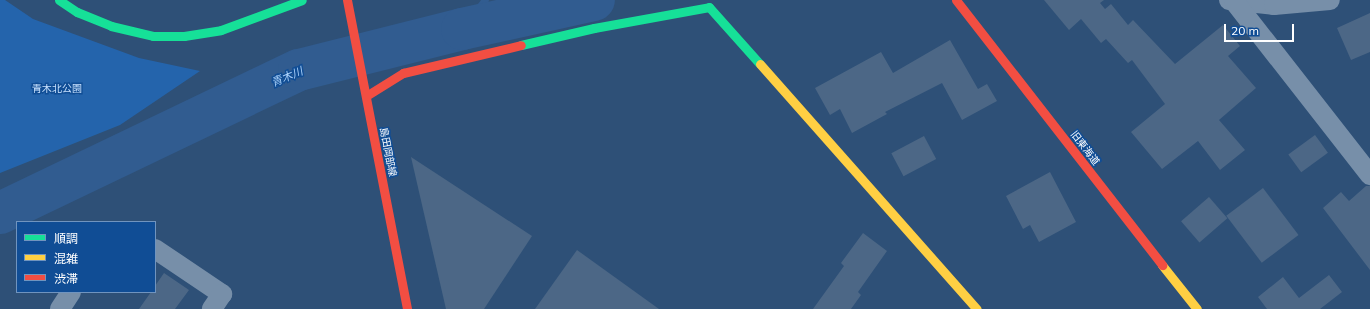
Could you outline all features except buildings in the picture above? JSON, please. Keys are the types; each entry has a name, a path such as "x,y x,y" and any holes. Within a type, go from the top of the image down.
{"street":[{"path":"59,0 77,12 111,26 152,36 184,36 221,30 302,0"},
{"name":"島田岡部線","path":"347,0 407,309"},
{"name":"旧東海道","path":"956,0 1197,309"},
{"path":"1232,1 1274,5 1330,0"},
{"path":"1232,1 1370,175"},
{"path":"366,92 402,73 594,28 709,7 977,309"},
{"path":"156,251 222,294 212,309"},
{"path":"60,309 70,293"}],"green space":[{"name":"青木北公園","path":"0,0 5,0 33,19 139,58 200,71 120,125 0,173"}],"waterway":[{"path":"462,29 485,0"},
{"name":"青木川","path":"0,213 299,70 462,29 594,0"}],"traffic: fast":[{"path":"59,0 77,12 111,26 153,36 184,36 221,30 302,0"},
{"path":"521,45 594,28 709,7 760,64"}],"traffic: slow":[{"path":"760,64 977,309"},
{"path":"1162,265 1197,309"}],"traffic: jam":[{"path":"347,0 407,309"},
{"path":"956,0 1162,265"},
{"path":"366,96 403,73 521,45"}]}
